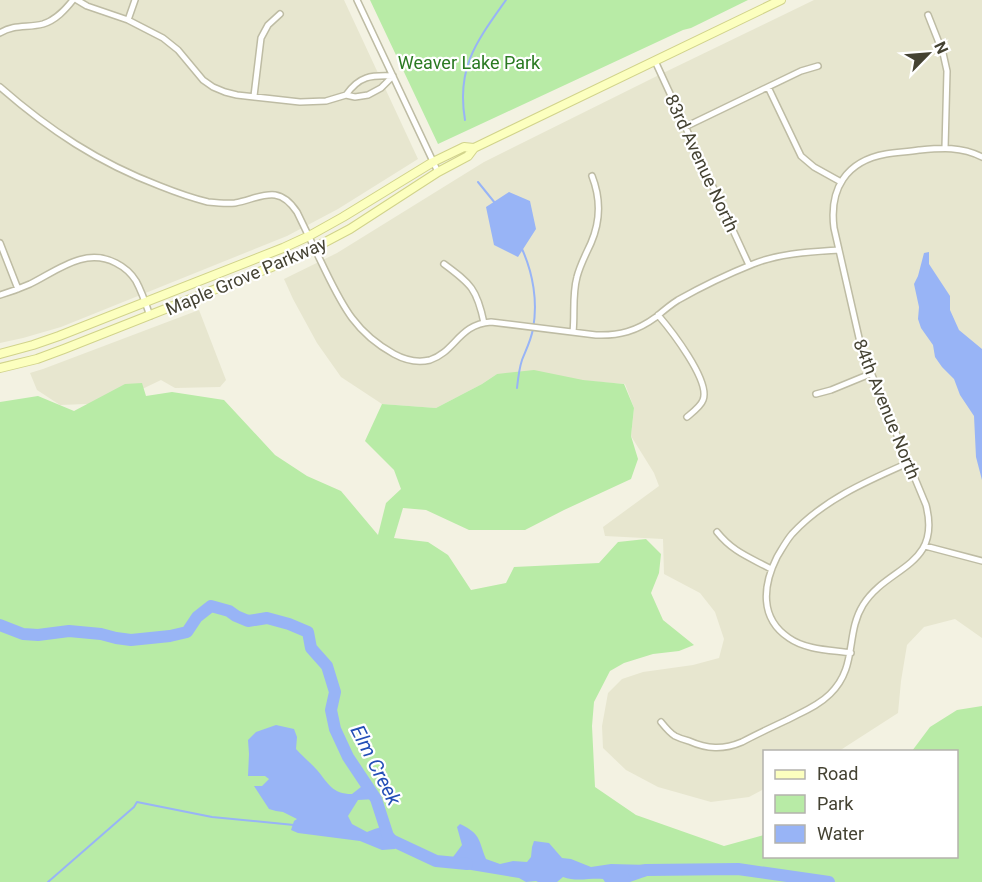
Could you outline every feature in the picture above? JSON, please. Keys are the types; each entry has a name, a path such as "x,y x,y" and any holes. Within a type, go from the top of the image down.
{"main road":[{"name":"Maple Grove Parkway","path":"0,368 37,359 279,265 350,229 438,172 468,156 474,148 781,0"},
{"name":"Maple Grove Parkway","path":"0,354 33,345 284,248 309,237 433,162 464,147 474,148"}],"street":[{"path":"0,33 16,27 50,21 75,0 128,20 170,43 203,80 213,87 237,95 312,103 346,95 355,97 368,95 381,88 393,76"},
{"path":"128,20 135,0"},
{"path":"357,0 438,172"},
{"path":"254,96 261,38 268,25 280,14"},
{"path":"928,15 947,71 945,148"},
{"name":"83rd Avenue North","path":"655,61 749,265"},
{"path":"685,127 801,71 818,66"},
{"path":"346,95 356,83 363,79 375,75 393,76"},
{"path":"0,87 70,142 110,165 141,179 185,195 220,203 233,203 267,194 279,196 293,206 347,312 371,338 384,348 410,360 430,359 447,349 465,331 491,322 609,336 622,334 646,324 681,298 749,265 783,255 839,249"},
{"path":"768,87 801,156 814,167 841,182 855,166 864,160 886,154 945,148 969,151 982,157"},
{"path":"573,332 576,278 596,231 599,217 598,194 592,176"},
{"name":"84th Avenue North","path":"841,182 836,192 832,215 857,336 870,374 929,514 930,525 925,546"},
{"path":"0,243 18,289"},
{"path":"0,295 28,285 78,259 100,258 121,266 137,282 150,316"},
{"path":"444,264 459,275 473,290 478,299 484,323"},
{"path":"658,315 691,360 704,392 701,403 687,417"},
{"path":"816,394 870,374"},
{"path":"851,653 800,644 789,639 780,631 772,621 766,597 771,569 788,539 816,513 855,487 908,463"},
{"path":"717,532 734,549 771,569"},
{"path":"661,722 675,736 698,745 710,748 732,746 811,708 832,692 848,667 857,617 862,606 877,589 918,556 925,546 982,561"}],"shaded area":[{"path":"0,0 344,0 418,159 338,209 287,236 61,327 0,343"},
{"path":"814,0 982,0 982,638 955,619 924,627 907,645 898,713 841,750 763,750 763,790 749,797 711,802 658,787 626,770 603,748 602,726 608,693 622,679 643,672 693,665 719,658 724,639 715,612 700,593 664,574 663,539 605,536 603,527 659,486 654,473 631,436 634,408 625,384 497,374 436,408 382,404 341,377 317,343 284,279 337,253 484,162"},
{"path":"199,310 226,380 220,387 175,388 161,380 113,403 60,405 37,390 30,373"}],"green space":[{"name":"Weaver Lake Park","path":"370,0 748,0 438,144"},
{"path":"534,370 583,380 624,384 634,408 631,436 638,459 631,479 525,530 469,530 426,510 403,508 394,538 428,542 448,555 471,590 506,583 514,567 599,563 618,542 646,539 661,554 659,573 651,593 663,620 694,645 679,651 653,654 624,663 610,671 594,702 592,726 595,787 636,815 724,846 763,835 763,858 958,858 958,750 913,750 930,727 957,710 982,706 982,882 0,882 0,402 38,396 74,411 125,384 142,383 146,396 172,392 224,400 275,455 307,476 341,491 378,535 386,503 401,489 394,470 365,441 382,404 436,408 497,374"}],"water":[{"path":"509,192 530,201 536,229 518,257 494,245 486,207"},
{"path":"929,252 929,264 950,296 950,310 959,330 982,349 982,480 976,457 974,416 960,395 954,379 935,357 933,345 921,328 918,319 919,307 914,284 924,253"},
{"path":"276,725 294,729 297,737 296,749 335,790 352,794 366,783 376,799 358,800 348,816 352,824 367,832 379,828 389,830 396,836 395,849 382,850 360,841 298,833 291,830 297,819 283,812 269,809 254,786 262,786 269,779 265,776 248,776 248,740 256,732"},
{"path":"460,824 475,834 486,859 500,864 513,861 527,862 531,857 534,841 549,843 562,858 591,867 611,864 649,865 650,875 630,882 605,882 603,879 578,880 563,877 557,882 526,882 519,878 453,867 453,857 462,845 457,827"}],"waterway":[{"path":"465,120 463,101 466,70 478,42 506,0"},
{"path":"478,182 495,203"},
{"path":"517,388 521,363 532,333 535,308 532,278 522,249"},
{"name":"Elm Creek","path":"0,625 23,634 38,635 69,631 131,640 187,632 197,617 211,606 229,611 248,621 267,618 308,632 311,648 327,666 335,692 331,710 335,729 348,757 376,799 389,839 436,861 467,864"},
{"path":"48,882 137,802 212,817 294,825"},
{"name":"Elm Creek","path":"634,872 738,869 829,882"}]}
